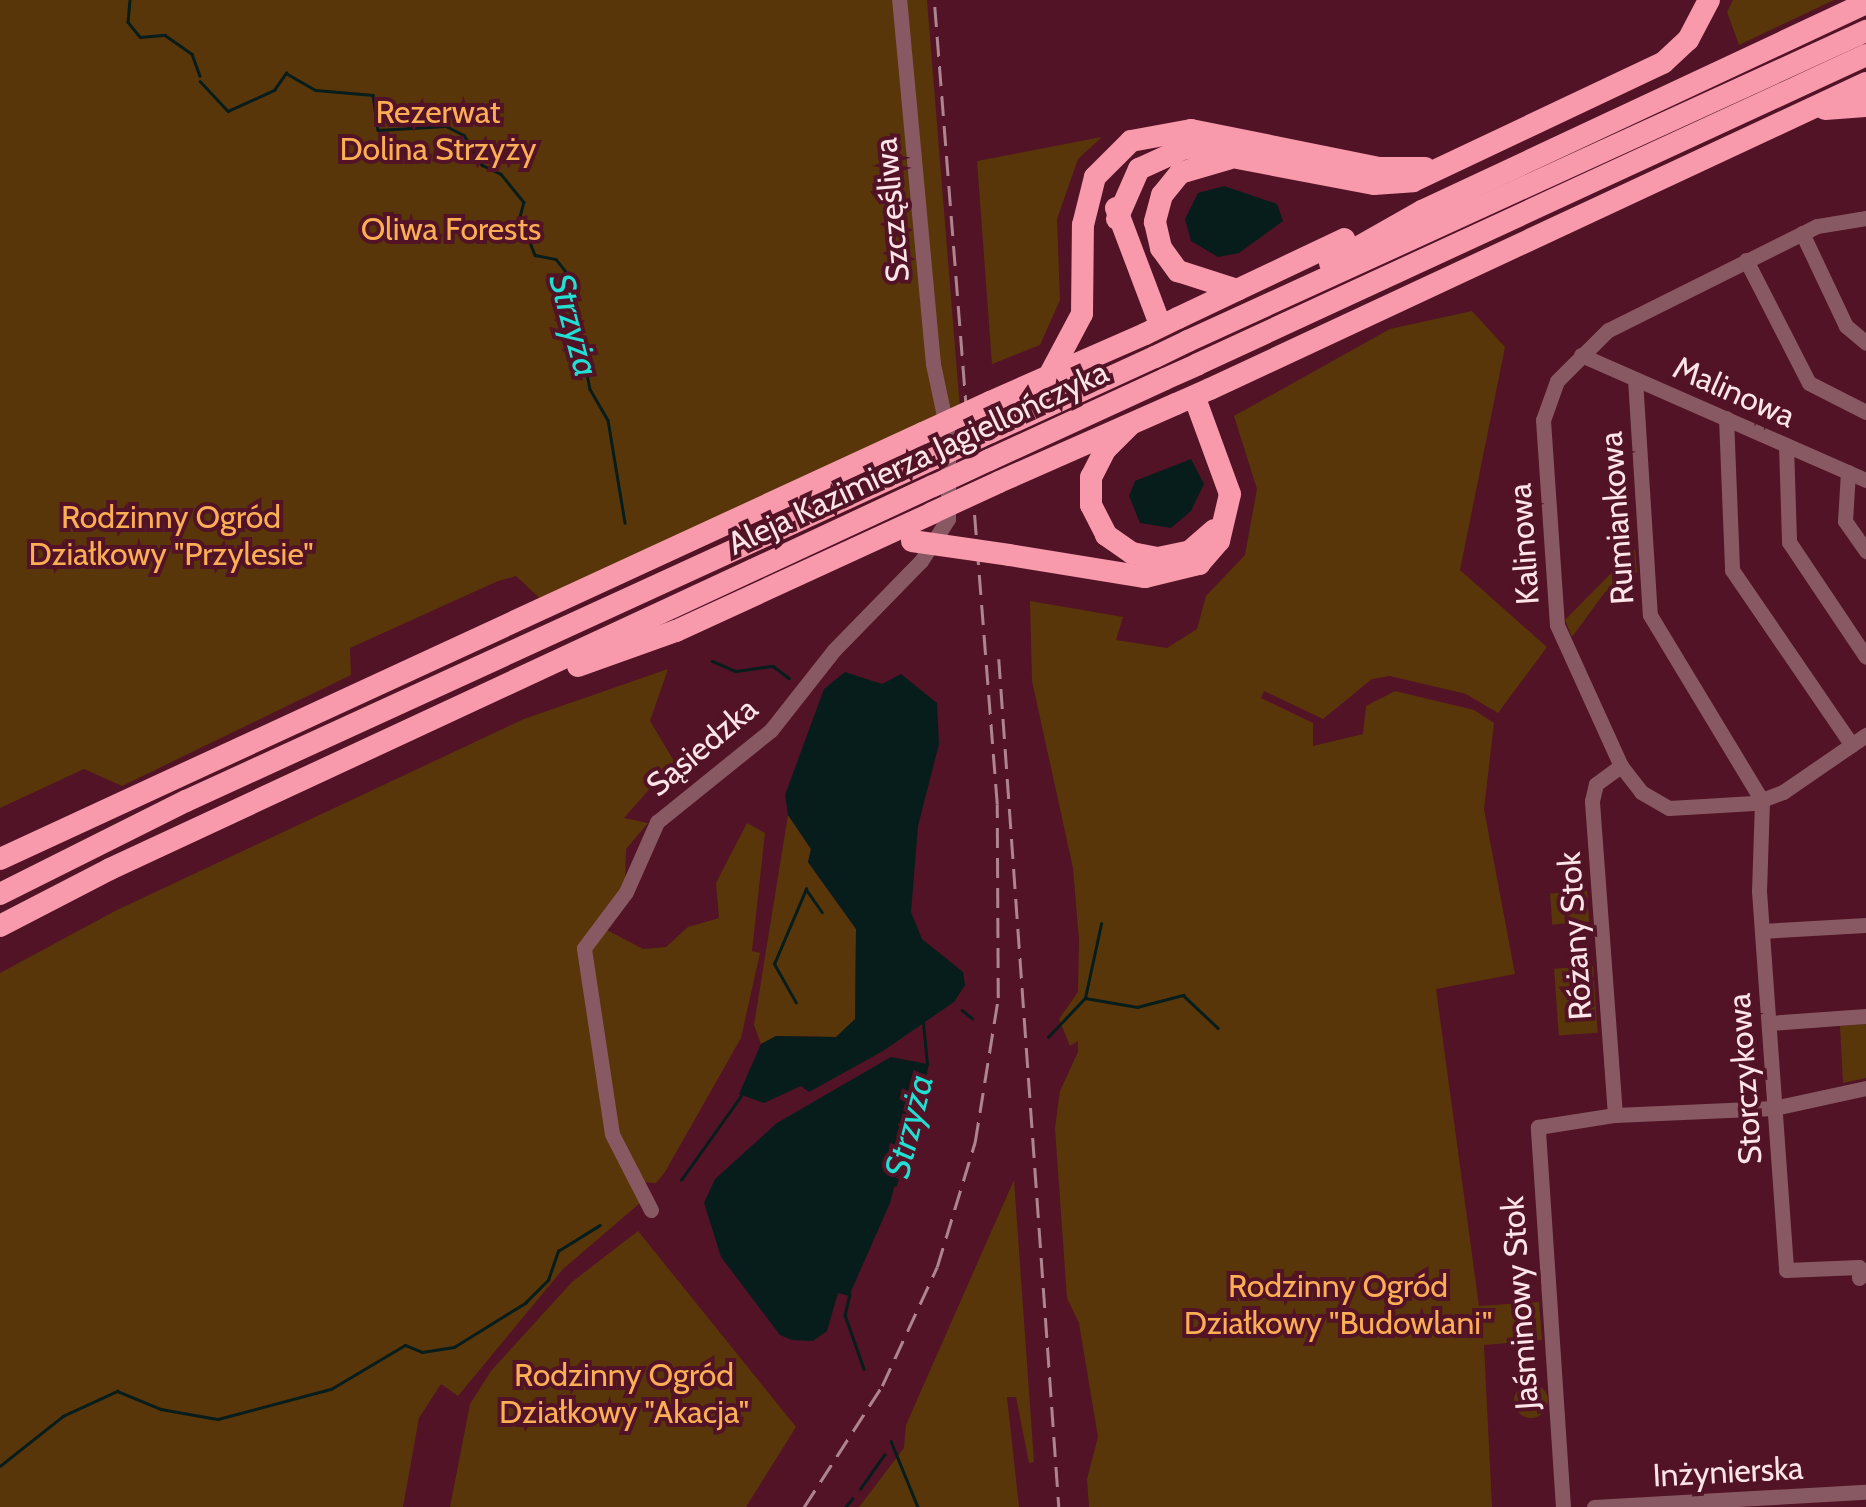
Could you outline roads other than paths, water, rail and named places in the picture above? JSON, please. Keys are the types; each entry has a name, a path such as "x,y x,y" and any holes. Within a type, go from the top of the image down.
{"highway":[{"path":"1117,219 1127,183 1158,155 1196,147 1390,185 1443,166 1664,64 1688,40 1710,0"},
{"path":"1287,295 1335,259 1422,211 1850,7 1866,3"},
{"name":"Aleja Kazimierza Jagiellończyka","path":"0,894 186,801 1866,31"},
{"name":"Aleja Kazimierza Jagiellończyka","path":"0,926 933,486 994,471 1165,379 1866,54"},
{"path":"446,713 676,631 932,513 994,471 1129,426 1194,399 1866,83"},
{"path":"1817,105 1866,106"},
{"path":"1049,376 1082,314 1083,225 1095,177 1131,140 1191,130 1379,168 1443,166"},
{"path":"1160,324 1117,219 1117,180 1126,160 1146,145 1191,130"},
{"path":"1238,290 1202,284 1178,271 1162,248 1156,222 1162,196 1180,173 1239,155"},
{"path":"0,859 1402,212 1422,211"},
{"path":"878,539 1170,576 1208,556 1224,520 1227,475 1194,399"},
{"path":"1129,426 1104,450 1090,484 1096,520 1112,541 1132,554 1169,557 1199,545 1224,520"}],"street":[{"name":"Szczęśliwa","path":"899,0 933,364 945,414"},
{"name":"Kalinowa","path":"1866,218 1802,234 1608,330 1557,381 1544,420 1556,612 1562,642 1621,766 1641,792 1669,808 1762,800 1866,735"},
{"path":"1802,234 1846,326 1866,343"},
{"path":"1746,260 1808,384 1866,412"},
{"name":"Malinowa","path":"1581,354 1866,480"},
{"name":"Rumiankowa","path":"1635,379 1650,615 1762,800"},
{"name":"Sąsiedzka","path":"651,1210 612,1134 584,948 626,892 657,822 771,730 834,650 933,547 952,498 945,414"},
{"path":"1726,418 1732,570 1852,745"},
{"path":"1786,445 1789,542 1866,657"},
{"path":"1848,472 1846,521 1866,551"},
{"name":"Różany Stok","path":"1615,1116 1592,801 1596,784 1621,766"},
{"name":"Storczykowa","path":"1762,800 1762,931 1786,1270 1858,1267 1859,1278"},
{"path":"1762,931 1866,925"},
{"path":"1768,1023 1866,1016"},
{"name":"Jaśminowy Stok","path":"1562,1507 1538,1127 1615,1116 1774,1108 1866,1088"},
{"name":"Inżynierska","path":"1594,1507 1866,1492"}],"water":[{"path":"1224,186 1277,204 1283,221 1239,253 1218,257 1191,241 1185,219 1198,193"},
{"path":"1191,459 1204,484 1191,511 1171,528 1140,523 1129,496 1135,481"},
{"path":"845,672 882,684 901,674 937,703 939,744 918,826 911,912 922,939 963,972 965,985 954,1002 883,1051 809,1092 801,1086 764,1103 739,1094 761,1044 776,1036 836,1037 855,1019 856,929 808,862 811,849 788,815 785,795 824,689"},
{"path":"891,1057 927,1064 890,1203 849,1296 838,1293 827,1331 813,1341 792,1340 780,1335 721,1257 704,1203 715,1179 777,1123"}],"waterway":[{"name":"Strzyża","path":"130,0 128,22 140,37 165,35 192,54 200,76"},
{"name":"Strzyża","path":"200,81 228,111 274,90 286,73 316,90 373,95 378,130 446,126 464,135 482,165 501,174 524,202 520,217 535,255 556,259 566,272 564,298 577,323 590,389 608,420 625,523"},
{"name":"Strzyża","path":"712,661 736,671 773,666 789,678"},
{"path":"796,1003 774,964 806,889 822,912"},
{"path":"1048,1037 1085,998 1101,924"},
{"path":"1085,998 1137,1007 1183,995 1218,1028"},
{"path":"962,1010 972,1018"},
{"name":"Strzyża","path":"913,1122 927,1064 923,1023"},
{"path":"681,1180 741,1096"},
{"name":"Strzyża","path":"895,1185 907,1145"},
{"path":"0,1466 63,1416 117,1391 161,1409 218,1419 331,1389 405,1345 422,1352 454,1347 525,1303 548,1280 558,1251 600,1225"},
{"name":"Strzyża","path":"850,1294 845,1315 864,1369"},
{"name":"Strzyża","path":"891,1441 918,1507"},
{"path":"860,1489 884,1455"},
{"path":"845,1507 852,1499"}],"railway":[{"path":"804,1507 882,1386 937,1267 975,1142 998,998 997,804 934,0"},
{"path":"999,659 1059,1507"}],"park label":[{"name":"Rezerwat Dolina Strzyży","path":"438,132"},
{"name":"Oliwa Forests","path":"451,229"},
{"name":"Rodzinny Ogród Działkowy \"Przylesie\"","path":"171,536"},
{"name":"Rodzinny Ogród Działkowy \"Budowlani\"","path":"1338,1306"},
{"name":"Rodzinny Ogród Działkowy \"Akacja\"","path":"624,1394"}]}
